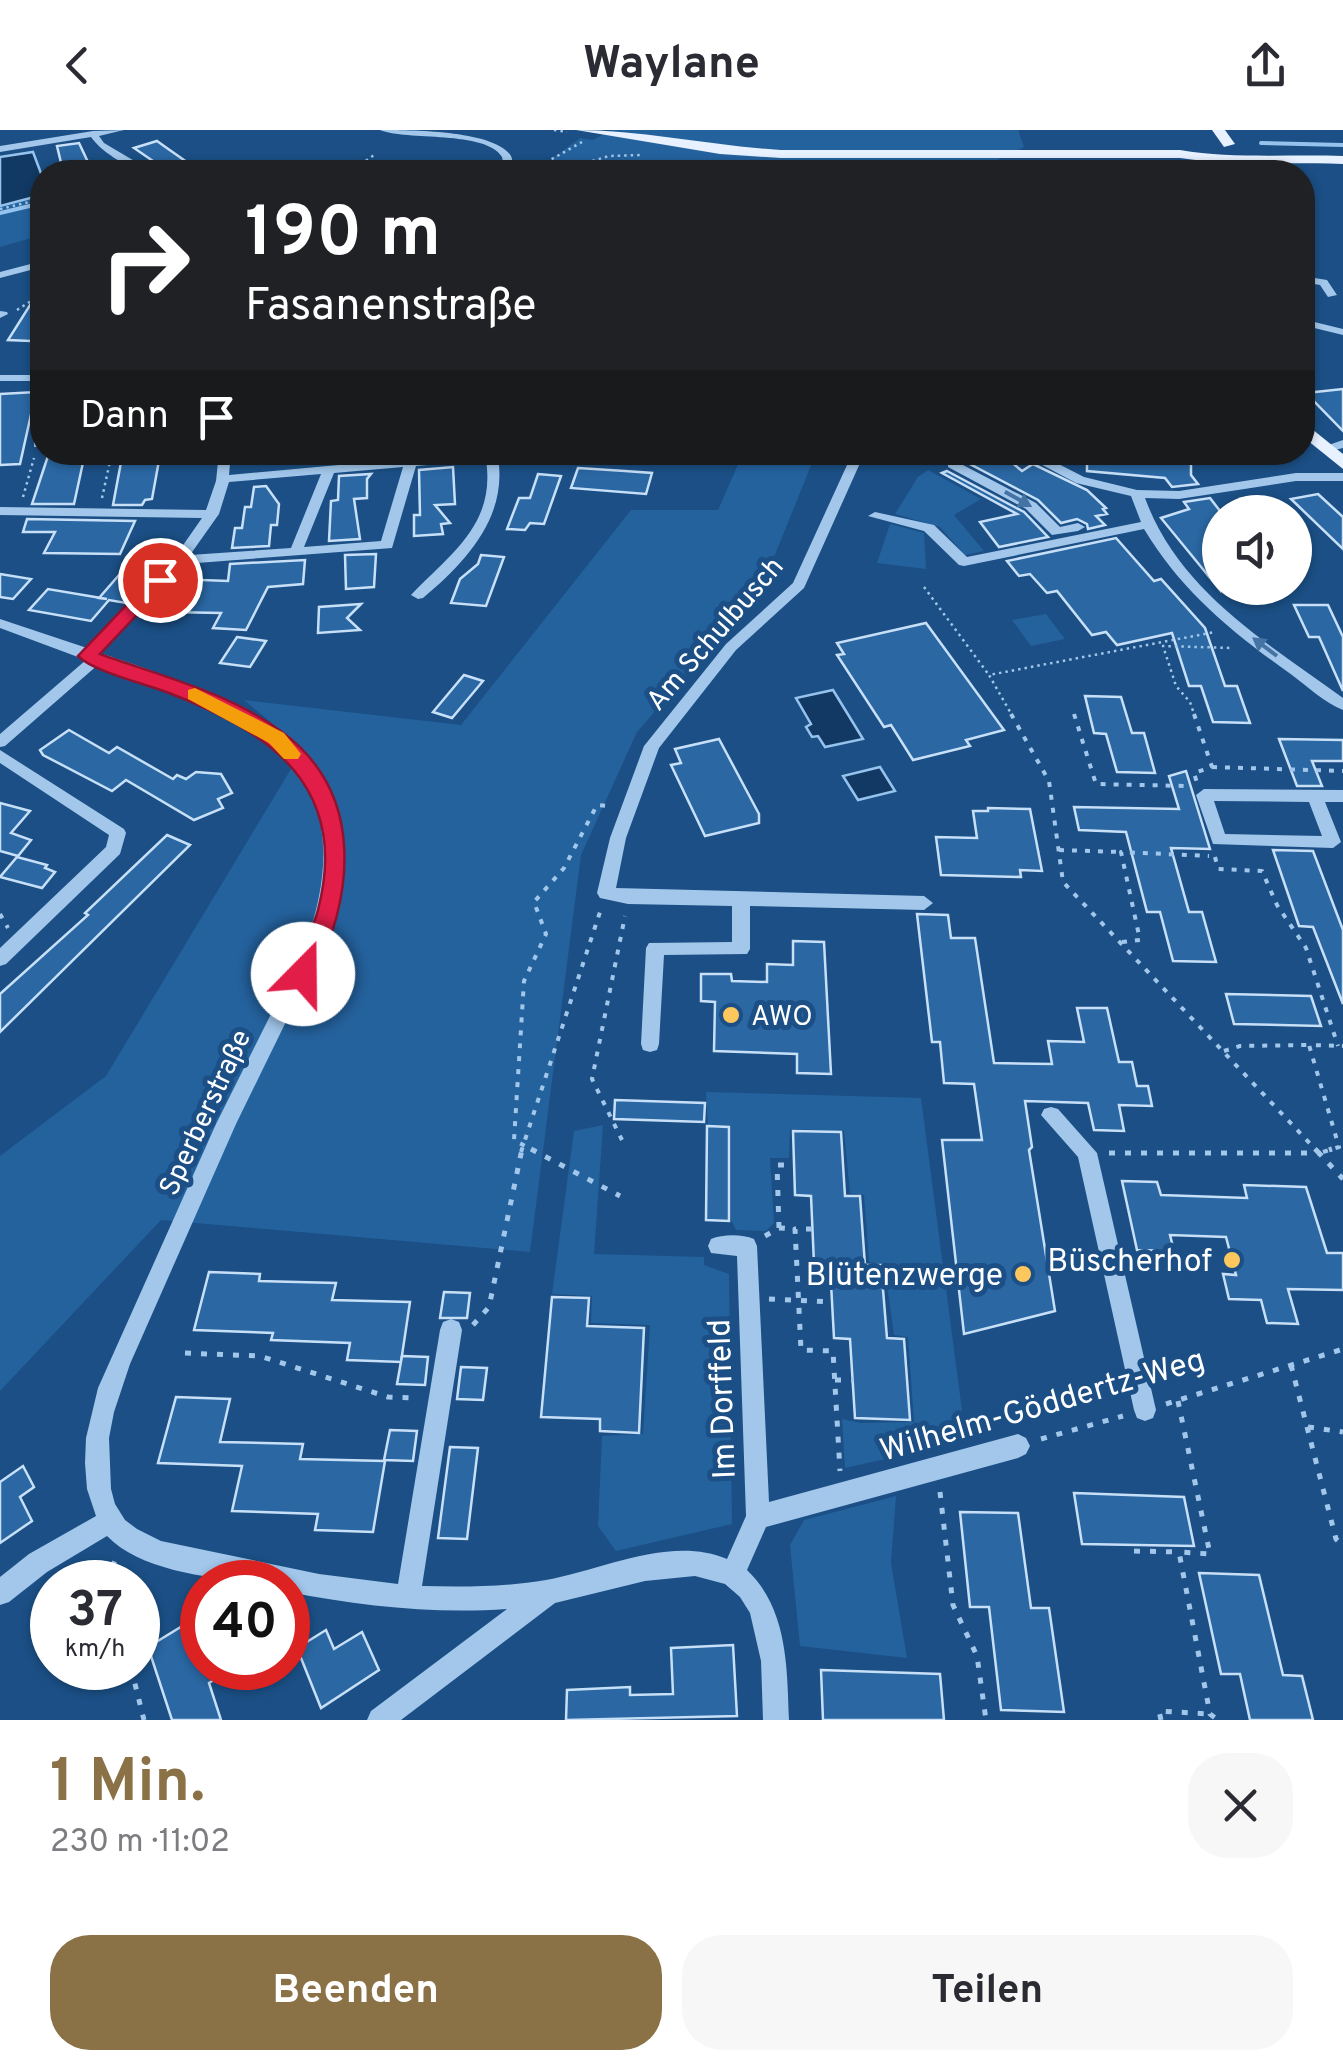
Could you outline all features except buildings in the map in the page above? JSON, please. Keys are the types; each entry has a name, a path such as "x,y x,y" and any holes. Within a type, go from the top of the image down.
{"main road":[{"path":"585,134 782,154 1210,145 1237,160 1343,157"},
{"path":"1210,145 1237,160"},
{"path":"1334,446 1343,464"}],"street":[{"path":"0,149 120,130"},
{"path":"384,130 483,138 506,151 509,160"},
{"path":"93,134 101,144 128,160"},
{"path":"0,275 30,267"},
{"path":"1323,282 1330,267"},
{"path":"1315,281 1323,282 1332,295"},
{"path":"1315,322 1343,324"},
{"path":"1315,324 1343,332"},
{"path":"0,378 30,378"},
{"path":"0,742 92,657 179,560 212,514 225,479 225,465"},
{"path":"296,552 325,465"},
{"path":"225,479 352,465"},
{"path":"179,560 387,545 410,465"},
{"path":"418,595 442,576 473,538 491,503 497,474 494,465"},
{"name":"Am Schulbusch","path":"606,893 628,807 652,746 731,648 800,586 854,465"},
{"path":"954,465 1031,506 1057,532 1143,519"},
{"path":"1050,465 1080,480 1137,494 1179,494 1296,477 1343,477"},
{"path":"1137,494 1143,519 1200,592 1240,628 1343,705"},
{"path":"0,511 212,514"},
{"path":"875,516 929,528 964,562 1143,519"},
{"name":"Sperberstraße","path":"0,623 204,698 276,738 320,786 336,848 329,910 303,974 253,1067 110,1383 97,1446 99,1488 110,1522"},
{"path":"0,754 118,834 114,850 0,959"},
{"path":"1316,798 1334,842 1217,848 1204,795 1343,796"},
{"path":"606,893 628,897 924,903"},
{"path":"650,1044 655,948 741,949 740,900"},
{"path":"1051,1115 1087,1153 1145,1410"},
{"name":"Im Dorffeld","path":"718,1246 748,1246 758,1518 733,1574"},
{"path":"408,1596 451,1330"},
{"name":"Wilhelm-Göddertz-Weg","path":"758,1518 1018,1446"},
{"path":"0,1593 38,1563 110,1522 126,1538 172,1556 304,1584 408,1596 477,1598 548,1592 679,1564 705,1564 733,1574 765,1615 772,1645 776,1720"},
{"path":"380,1720 548,1592"}],"path":[{"path":"547,160 585,134"},
{"path":"364,160 374,156"},
{"path":"0,209 30,201"},
{"path":"1,315 30,303"},
{"path":"20,511 34,465"},
{"path":"99,512 109,465"},
{"path":"924,587 989,675 1049,781 1063,882 1343,1179"},
{"path":"989,675 1240,628"},
{"path":"1212,767 1190,702 1176,686 1163,646 1267,648"},
{"path":"1074,714 1096,784 1198,786 1194,773 1212,767 1343,771"},
{"path":"620,1196 514,1140 524,980 546,934 534,902 564,868 596,805 628,807"},
{"path":"1058,850 1217,848 1218,869 1262,871 1276,905 1306,948 1340,1046 1240,1046 1223,1052"},
{"path":"1120,942 1140,940 1121,852"},
{"path":"451,1330 471,1327 488,1307 522,1146 606,893"},
{"path":"622,1140 592,1079 628,897"},
{"path":"1087,1153 1318,1153 1340,1147 1309,1046"},
{"path":"794,1165 777,1164 779,1228 812,1229"},
{"path":"795,1229 801,1350 833,1351 842,1495"},
{"path":"750,1298 832,1302"},
{"name":"Wilhelm-Göddertz-Weg","path":"1018,1446 1343,1349"},
{"path":"185,1353 260,1356 388,1397 442,1398"},
{"path":"1291,1365 1336,1539 1343,1546"},
{"path":"835,1380 853,1380"},
{"path":"1134,1551 1210,1554 1178,1401"},
{"path":"1307,1427 1343,1432"},
{"path":"938,1468 953,1605 977,1656 986,1720"},
{"path":"1179,1552 1210,1714"},
{"path":"136,1690 144,1720"},
{"path":"1160,1720 1159,1711 1210,1714 1218,1720"}],"shaded area":[{"path":"611,130 1018,130 1024,147 997,160 550,160 580,138 593,140"},
{"path":"33,152 36,160 30,160 30,198 0,206 0,157"},
{"path":"30,198 30,238 0,247 0,206"},
{"path":"738,465 811,465 760,592 637,732 581,855 530,1252 161,1220 0,1391 0,1156 106,1076 303,749 244,700 461,725 631,510 718,510"},
{"path":"928,470 981,499 954,515 984,551 965,555 940,527 895,514 918,477"},
{"path":"890,524 924,533 926,569 877,563"},
{"path":"1046,614 1065,639 1031,646 1012,620"},
{"path":"833,690 863,739 825,747 806,727 811,724 796,698"},
{"path":"880,767 895,791 858,800 843,776"},
{"path":"706,1092 921,1098 966,1441 845,1468 842,1419 861,1423 914,1422 908,1337 894,1335 884,1264 869,1262 864,1195 850,1193 844,1131 790,1129 789,1158 770,1158 774,1223 766,1231 736,1230 731,1220 731,1126 708,1125"},
{"path":"603,1125 594,1254 704,1257 704,1265 729,1274 732,1524 616,1551 598,1526 602,1436 643,1434 650,1325 591,1323 592,1296 552,1294 574,1131"},
{"path":"896,1496 891,1563 907,1658 800,1646 790,1545 804,1520"}],"waterway":[{"path":"1261,143 1343,145"},
{"path":"0,213 30,206"}],"slow traffic":[{"path":"195,694 276,738 291,754"}],"place":[{"name":"AWO","path":"731,1015"},
{"name":"Büscherhof","path":"1232,1260"},
{"name":"Blütenzwerge","path":"1023,1274"}],"route":[{"path":"160,580 88,656 218,704 276,738 320,786 336,848 329,910 303,974"}]}
